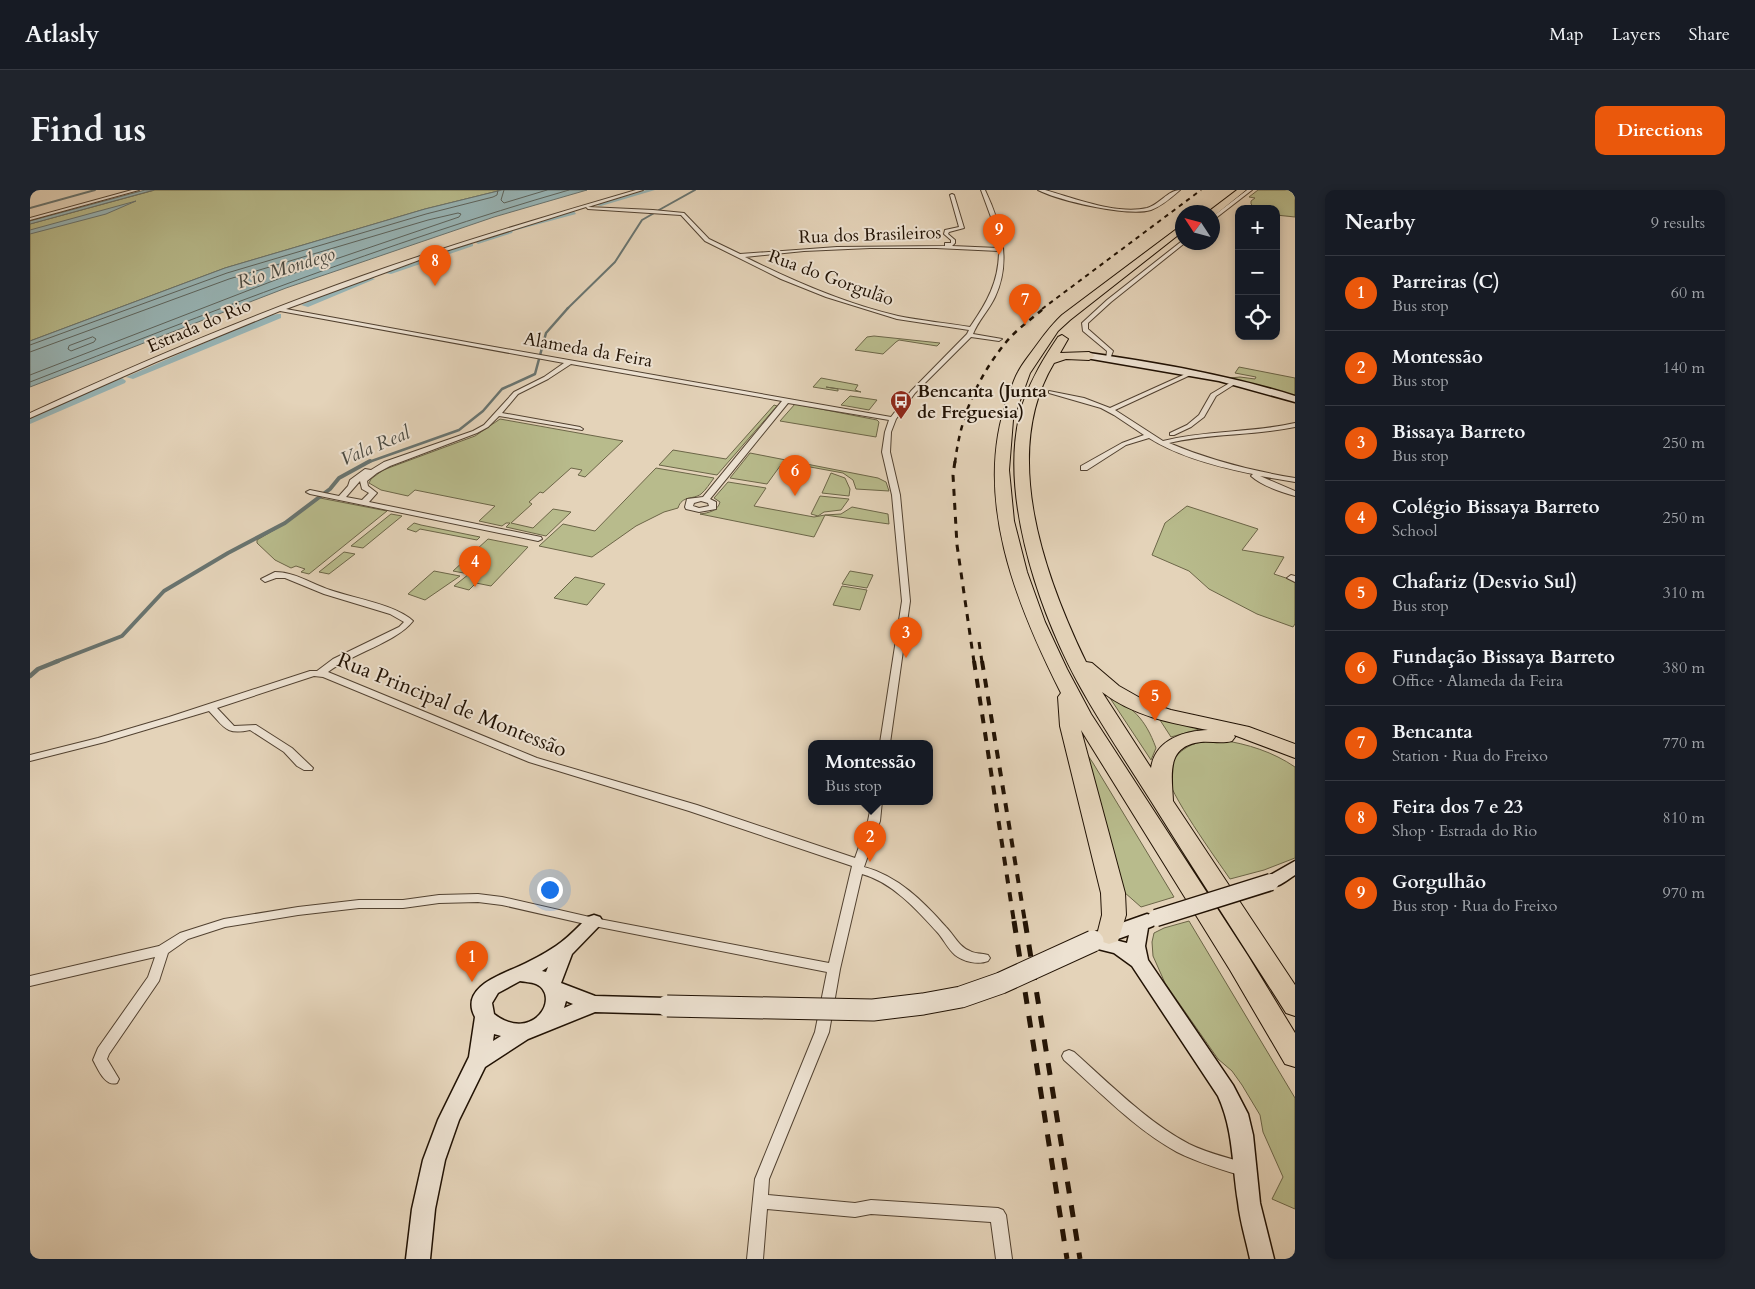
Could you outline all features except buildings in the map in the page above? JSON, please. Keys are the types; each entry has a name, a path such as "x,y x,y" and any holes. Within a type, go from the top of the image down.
{"highway":[{"path":"1212,205 1232,190"},
{"path":"1220,207 1242,190"},
{"path":"1175,233 1075,310 1055,328 1030,361 1021,376 1006,421 1001,453 1001,484 1012,550 1036,619 1067,690 1080,714 1239,963 1295,1056"},
{"path":"1175,241 1085,311 1060,341 1047,361 1029,401 1020,454 1020,486 1033,550 1044,582 1075,657 1091,690 1295,1006"},
{"path":"1060,341 1062,348 1065,350 1089,356"},
{"path":"1047,361 1065,355 1089,356"},
{"path":"1075,657 1097,680 1131,702 1176,717 1233,728 1271,740 1295,752"},
{"path":"1067,690 1070,726 1113,893 1114,916 1101,938"},
{"path":"1162,801 1161,774 1164,755 1182,740 1207,735 1230,737 1267,747 1295,762"}],"street":[{"path":"30,219 137,190"},
{"name":"Estrada do Rio","path":"30,416 278,309 365,277 578,208 641,190"},
{"path":"885,740 906,601 896,494 886,452 888,432 893,418 913,392 971,332 994,295 1000,277 1002,240 983,190"},
{"path":"1040,190 1106,206 1133,210 1153,207 1178,190"},
{"path":"1220,214 1250,190"},
{"path":"947,245 953,243 953,240 946,234 947,231 962,228 952,195"},
{"name":"Rua do Gorgulão","path":"578,208 680,214 686,217 707,240 777,275 842,300 906,319 999,339"},
{"name":"Rua dos Brasileiros","path":"739,256 836,248 947,245 1002,250"},
{"path":"1108,358 1110,351 1084,330 1085,323 1109,301 1175,249"},
{"name":"Alameda da Feira","path":"278,309 567,362 893,418"},
{"path":"1089,356 1194,372 1295,399"},
{"path":"365,502 373,493 365,487 363,481 374,471 387,464 475,432 486,426 516,394 546,378 567,362"},
{"path":"341,498 349,490 353,482 378,464 454,438 476,428 486,421 512,392 567,362"},
{"path":"1110,410 1194,372"},
{"path":"1155,439 1174,434 1189,426 1202,416 1213,395 1235,382"},
{"path":"1051,392 1110,410 1155,439 1198,457 1251,472 1295,480"},
{"path":"706,499 787,400"},
{"path":"498,414 580,428"},
{"path":"1084,468 1124,444 1190,435 1264,431 1295,425"},
{"path":"1251,472 1260,480 1295,494"},
{"path":"349,490 365,487"},
{"path":"310,492 538,539"},
{"path":"265,579 275,575 286,575 327,592 393,612 409,621 402,629 336,661 320,673"},
{"name":"Rua Principal de Montessão","path":"30,758 80,746 211,707 313,673 325,674 416,710 533,760 693,808 876,874 902,890 942,930 959,951 969,957 984,958"},
{"path":"211,707 230,728 238,730 252,727 288,750 301,764 308,768"},
{"path":"755,1259 762,1179 822,1032 858,867 874,820 876,805"},
{"path":"1271,882 1295,867"},
{"path":"520,974 538,976 552,986 594,1004 873,1010 923,1004 961,997 1001,983 1101,938 1148,921 1271,882 1295,879"},
{"path":"30,981 163,950 184,936 224,923 298,911 359,904 403,904 439,899 478,898 502,901 594,922 834,970"},
{"path":"1137,953 1148,921"},
{"path":"418,1259 420,1230 429,1180 445,1129 460,1093 478,1061 484,1036 485,1017 482,1009 486,993 500,980 520,974 564,950 594,922"},
{"path":"1101,938 1120,948 1137,953 1226,1091 1236,1114 1242,1135 1249,1203 1262,1259"},
{"path":"112,1079 100,1060 103,1052 154,978 163,950"},
{"path":"543,1024 552,1016 556,1006 557,996 552,986 564,950"},
{"path":"478,1061 523,1032 594,1004"},
{"path":"485,1017 500,1029 523,1032"},
{"path":"1069,1056 1153,1129 1176,1144 1211,1159 1246,1170"},
{"path":"760,1201 855,1210 871,1207 998,1215 1004,1259"}],"green space":[{"path":"155,190 502,190 425,209 225,268 30,341 30,224"},
{"path":"1258,190 1295,190 1295,217 1280,215 1280,205 1252,205 1251,201 1255,198 1249,197"},
{"path":"874,336 940,343 937,346 899,340 883,354 855,350 867,337"},
{"path":"1239,367 1295,378 1295,396 1230,378 1255,379 1256,377 1235,373"},
{"path":"821,378 858,385 855,390 861,392 813,387"},
{"path":"850,396 877,400 869,410 841,405"},
{"path":"795,404 877,420 879,422 876,437 780,421"},
{"path":"774,405 777,406 717,475 659,465 673,450 726,459"},
{"path":"500,419 623,441 585,477 578,475 582,470 571,468 543,493 540,492 529,502 532,504 511,523 533,528 553,509 571,512 546,536 506,527 510,523 502,526 479,521 495,506 415,490 408,496 381,490 369,483 371,479 383,470 475,436"},
{"path":"750,453 878,478 886,482 889,491 856,489 853,480 843,473 783,462 767,484 730,478"},
{"path":"656,468 714,478 698,496 685,499 678,508 664,512 636,526 592,557 539,546 563,524 595,531"},
{"path":"831,473 845,478 850,489 849,496 822,493"},
{"path":"728,482 766,488 754,506 814,517 825,515 814,537 700,514 717,508 720,502 714,498"},
{"path":"820,496 849,499 841,510 824,512 818,516 811,514"},
{"path":"320,498 387,511 309,574 301,572 305,569 296,566 291,568 275,560 257,543 257,540 286,523"},
{"path":"1187,506 1258,529 1242,550 1284,557 1274,574 1295,581 1295,624 1293,627 1257,614 1209,589 1189,571 1152,555 1165,523"},
{"path":"852,507 888,514 889,524 825,515 841,514"},
{"path":"391,514 402,516 363,548 351,546"},
{"path":"414,523 480,537 477,540 420,529 416,532 407,529"},
{"path":"488,539 528,547 491,586 476,583 469,590 454,586 469,574 453,571"},
{"path":"344,552 355,554 329,574 319,572"},
{"path":"434,571 460,576 425,600 408,594"},
{"path":"850,571 873,575 867,588 842,584"},
{"path":"575,577 605,584 587,605 554,598"},
{"path":"842,586 867,590 860,610 833,605"},
{"path":"1106,692 1124,703 1142,721 1156,748 1151,760"},
{"path":"1158,717 1203,728 1171,737"},
{"path":"1221,740 1260,749 1295,767 1295,858 1264,870 1230,879 1204,842 1175,794 1167,773 1171,762 1181,751 1191,745"},
{"path":"1083,748 1174,897 1141,907 1124,892"},
{"path":"1189,921 1295,1098 1295,1209 1272,1199 1283,1177 1263,1132 1260,1115 1232,1071 1218,1059 1165,983 1153,956 1152,942 1154,933"}],"water":[{"path":"145,190 154,190 30,224 30,221"},
{"name":"Rio Mondego","path":"502,190 587,190 494,217 286,288 30,387 30,341 225,268 425,209"},
{"path":"136,201 106,214 30,234 30,230"}],"waterway":[{"path":"30,208 95,190"},
{"path":"599,205 652,190"},
{"name":"Vala Real","path":"659,210 695,190"},
{"name":"Vala Real","path":"568,308 615,262 642,220 656,212"},
{"path":"515,230 574,213"},
{"path":"478,242 510,232"},
{"path":"389,273 471,245"},
{"path":"305,305 371,279"},
{"name":"Vala Real","path":"367,463 459,430 483,411 502,389 535,374 546,333 568,308"},
{"path":"130,377 278,316"},
{"path":"30,421 122,381"},
{"name":"Vala Real","path":"55,662 122,636 164,591 228,553 285,523 330,489 339,478 367,463"},
{"name":"Vala Real","path":"30,676 38,669 58,661"}],"railway":[{"path":"1042,309 1201,190"},
{"path":"955,463 957,446 966,413 987,368 1011,337 1044,308"},
{"path":"955,461 953,475 957,545 974,662"},
{"path":"979,642 982,662"},
{"path":"974,661 1014,922"},
{"path":"982,661 1025,922"},
{"path":"1014,921 1067,1259"},
{"path":"1025,921 1080,1259"}],"place":[{"name":"Gorgulhão","path":"999,255"},
{"name":"Feira dos 7 e 23","path":"435,286"},
{"name":"Bencanta","path":"1025,325"},
{"name":"Bencanta (Junta de Freguesia)","path":"901,420"},
{"name":"Fundação Bissaya Barreto","path":"795,496"},
{"name":"Colégio Bissaya Barreto","path":"475,587"},
{"name":"Bissaya Barreto","path":"906,658"},
{"name":"Chafariz (Desvio Sul)","path":"1155,721"},
{"name":"Montessão","path":"870,862"},
{"name":"Parreiras (C)","path":"472,982"}]}
